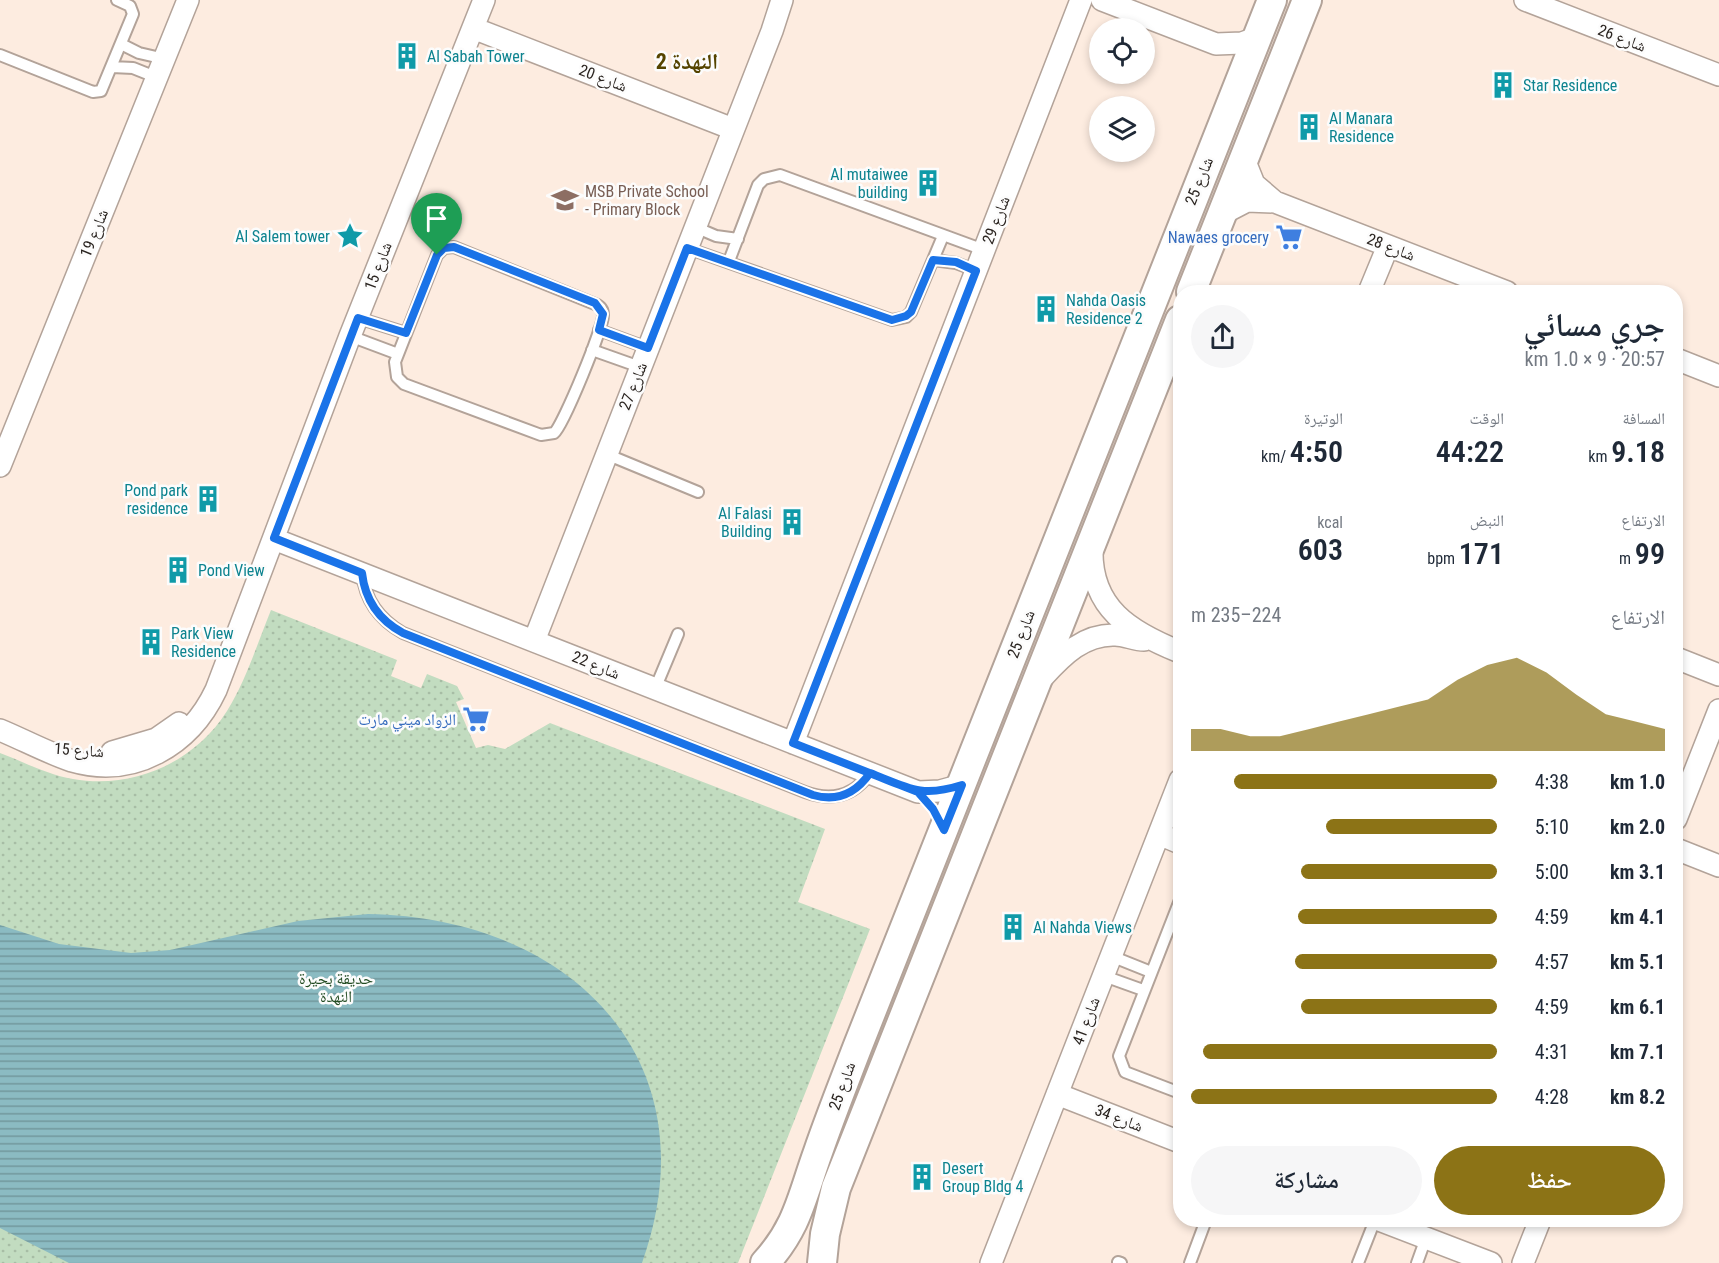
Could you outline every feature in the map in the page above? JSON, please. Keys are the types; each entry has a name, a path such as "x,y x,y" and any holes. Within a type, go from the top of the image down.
{"street":[{"name":"شارع 19","path":"0,466 6,432 188,0"},
{"name":"شارع 15","path":"0,730 43,748 109,752 156,739 190,713 223,667 354,327 484,0"},
{"name":"شارع 27","path":"534,641 772,31 782,0"},
{"name":"شارع 27","path":"772,31 793,0"},
{"name":"شارع 29","path":"793,743 1081,0"},
{"path":"1102,0 1216,44 1242,43 1256,38"},
{"name":"شارع 25","path":"766,1263 786,1237 802,1206 818,1152 856,1048 1272,0"},
{"name":"شارع 25","path":"1194,285 1307,0"},
{"name":"شارع 26","path":"1525,0 1719,75"},
{"name":"شارع 20","path":"473,28 733,129"},
{"path":"1216,44 1242,74"},
{"name":"شارع 28","path":"1244,159 1254,184 1275,202"},
{"name":"شارع 28","path":"1222,214 1247,201 1275,202 1489,285"},
{"path":"1373,285 1388,246"},
{"name":"شارع 25","path":"822,1263 825,1234 836,1188 1173,338"},
{"path":"1683,362 1719,376"},
{"name":"شارع 22","path":"274,538 918,792 940,791 962,785"},
{"path":"1092,544 1094,572 1102,597 1121,620 1150,640 1173,649"},
{"path":"1038,682 1067,652 1085,640 1114,635 1150,640"},
{"path":"1683,661 1719,675"},
{"path":"1683,801 1719,710"},
{"path":"918,792 933,809 944,830"},
{"name":"شارع 41","path":"991,1263 1173,798"},
{"path":"1159,834 1173,840"},
{"path":"1683,852 1719,866"},
{"name":"شارع 34","path":"1057,1094 1173,1139"},
{"path":"1396,1227 1491,1263"},
{"path":"1523,1263 1537,1227"},
{"path":"766,1263 782,1257 792,1257 806,1263"}],"lane":[{"path":"0,55 93,92 104,88 133,11 130,6 117,0"},
{"path":"121,44 161,68"},
{"path":"112,67 161,68"},
{"path":"729,261 758,185 764,179 780,175 943,237 984,250"},
{"path":"695,227 716,236 738,239"},
{"path":"687,248 892,320 911,312 943,237"},
{"path":"448,247 595,303 603,314 599,330 563,423 555,433 548,435 404,384 395,372 398,354 437,255 448,247"},
{"path":"933,260 956,262 976,271"},
{"path":"354,327 406,333"},
{"path":"354,327 398,354"},
{"path":"599,330 644,358"},
{"path":"591,350 644,358"},
{"path":"606,454 698,492"},
{"path":"362,573 371,605 385,621 403,633 806,792 825,798 844,795 861,786 870,773"},
{"path":"655,689 678,634"},
{"path":"1173,917 1119,1056 1122,1067 1131,1074 1173,1091"},
{"path":"1108,966 1151,972"},
{"path":"1108,966 1143,990"},
{"path":"1190,1263 1203,1227"},
{"path":"1358,1263 1374,1227"},
{"path":"1417,1263 1426,1238"}],"green space":[{"name":"حديقة بحيرة النهدة","path":"271,610 397,660 391,676 421,688 427,674 457,686 464,699 456,702 476,748 488,745 505,749 550,723 825,829 798,902 870,929 738,1263 0,1263 0,753 54,775 96,781 140,776 180,758 214,729 227,711 246,675"}],"water":[{"path":"368,914 440,921 505,941 562,972 607,1013 640,1063 658,1122 659,1189 642,1263 69,1263 0,1228 0,925 59,944 131,953 170,950 298,921"}],"place":[{"name":"Al Sabah Tower","path":"407,56"},
{"name":"Star Residence","path":"1503,85"},
{"name":"Al Manara Residence","path":"1309,127"},
{"name":"Al mutaiwee building","path":"928,183"},
{"name":"MSB Private School - Primary Block","path":"565,200"},
{"name":"Al Salem tower","path":"350,236"},
{"name":"Nawaes grocery","path":"1289,237"},
{"name":"Nahda Oasis Residence 2","path":"1046,309"},
{"name":"Pond park residence","path":"208,499"},
{"name":"Al Falasi Building","path":"792,522"},
{"name":"Pond View","path":"178,570"},
{"name":"Park View Residence","path":"151,642"},
{"name":"الزواد ميني مارت","path":"476,719"},
{"name":"Al Nahda Views","path":"1013,927"},
{"name":"Desert Group Bldg 4","path":"922,1177"}],"district":[{"name":"النهدة 2","path":"687,61"}],"route":[{"path":"437,255 406,333 390,330 358,318 274,538 362,573 363,585 371,605 385,621 403,633 813,795 825,798 844,795 861,786 870,773 918,792 940,791 962,785 944,830 933,809 918,792 870,773 793,743 976,271 956,262 933,260 911,312 892,320 687,248 648,348 599,330 603,314 602,309 595,303 454,247 444,248 437,255"}]}
